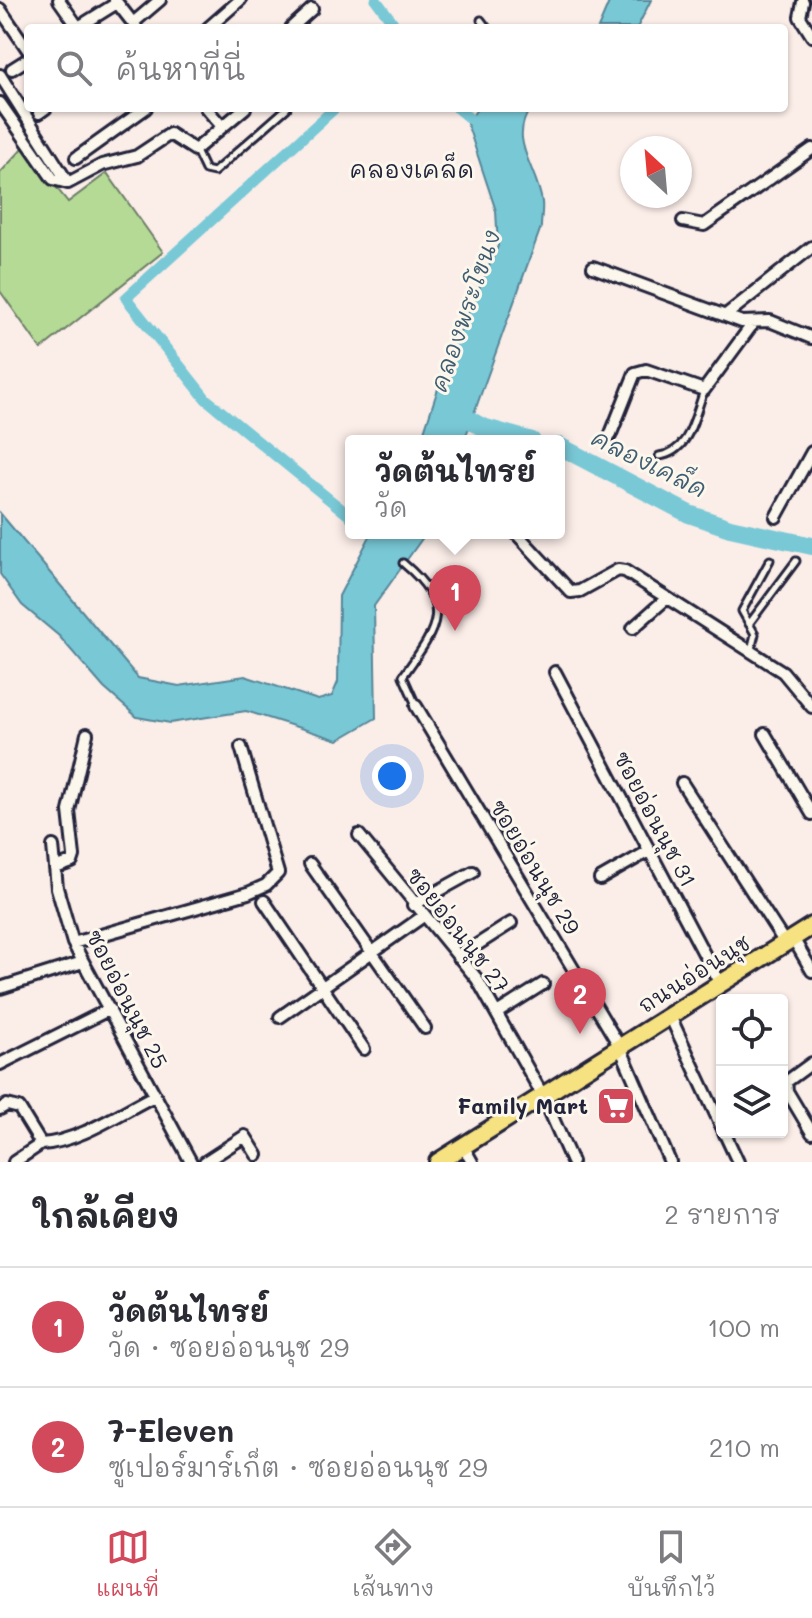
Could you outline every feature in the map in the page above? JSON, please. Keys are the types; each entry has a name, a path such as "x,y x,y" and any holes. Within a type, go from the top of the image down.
{"main road":[{"name":"ถนนอ่อนนุช","path":"438,1162 465,1156 545,1100 797,942 812,926"},
{"name":"ถนนอ่อนนุช","path":"672,1020 720,984 797,942"}],"street":[{"path":"59,0 75,24"},
{"path":"137,24 160,0"},
{"path":"213,24 240,0"},
{"path":"84,24 116,1 133,24"},
{"path":"803,2 800,17 812,36"},
{"path":"0,9 24,44"},
{"path":"295,24 312,9"},
{"path":"12,69 24,62"},
{"path":"0,75 68,183"},
{"path":"0,103 53,179 68,183 108,162 137,156 170,134 195,150 240,112"},
{"path":"76,158 140,112"},
{"path":"209,112 219,123"},
{"path":"683,221 704,225 812,149"},
{"path":"726,315 812,247"},
{"path":"593,267 726,315 754,322 770,321 812,338"},
{"path":"610,436 635,373 640,370 704,390 754,322"},
{"path":"776,517 812,452"},
{"path":"522,539 571,592 580,591 618,570 667,598 787,676 812,707"},
{"path":"633,628 667,598"},
{"name":"ซอยอ่อนนุช 31","path":"555,672 720,984"},
{"name":"ซอยอ่อนนุช 29","path":"416,706 622,1052 670,1162"},
{"path":"55,868 72,862 74,856 69,811 87,734"},
{"path":"765,734 812,814"},
{"path":"73,943 248,893 274,879 278,873 241,747"},
{"path":"682,783 797,942 812,971"},
{"name":"ซอยอ่อนนุช 27","path":"359,835 422,917 477,979 545,1100 572,1162"},
{"name":"ซอยอ่อนนุช 25","path":"53,846 57,888 73,943 191,1162"},
{"path":"600,879 649,851"},
{"path":"310,864 425,1028"},
{"path":"413,905 473,872"},
{"path":"264,901 364,1049"},
{"path":"280,1017 422,917"},
{"path":"458,957 511,923"},
{"path":"0,988 83,962"},
{"path":"497,1013 543,984"},
{"path":"0,1064 110,1009"},
{"path":"672,1020 716,1115"},
{"path":"812,1063 786,1082 787,1091 812,1133"},
{"path":"14,1162 41,1144 52,1143 89,1128 154,1096"},
{"path":"0,1109 7,1105 19,1108 41,1144"},
{"path":"205,1162 245,1136 257,1155"},
{"path":"727,1138 738,1162"}],"lane":[{"path":"481,20 484,24"},
{"path":"195,150 205,170 214,172 282,112"},
{"path":"659,456 677,450 684,443 704,390"},
{"path":"751,652 755,634 742,611 770,560"},
{"path":"749,624 796,561"},
{"path":"404,564 424,581 438,614 403,676 416,706"}],"green space":[{"path":"24,147 68,202 107,173 163,252 41,349 0,291 0,173"}],"water":[{"path":"610,0 651,0 639,24 600,24"},
{"path":"475,112 529,112 524,120 523,143 542,202 541,227 466,435 423,435 447,361 498,246 496,211 467,123"},
{"path":"0,513 138,678 179,686 245,676 318,700 332,696 338,682 339,596 368,539 422,539 374,606 376,718 338,740 246,711 170,723 137,717 104,688 59,636 22,605 0,574"}],"waterway":[{"path":"376,0 394,24"},
{"path":"331,112 126,298 206,399 345,512"},
{"path":"462,112 481,128"},
{"name":"คลองเคล็ด","path":"458,413 482,427 511,435"},
{"name":"คลองเคล็ด","path":"565,449 689,514 730,528 812,546"}],"place":[{"name":"วัดต้นไทรย์","path":"455,631"},
{"name":"7-Eleven","path":"580,1034"},
{"name":"Family Mart","path":"616,1106"}],"district":[{"name":"คลองเคล็ด","path":"412,170"}],"water label":[{"name":"คลองพระโขนง","path":"466,311"}]}
